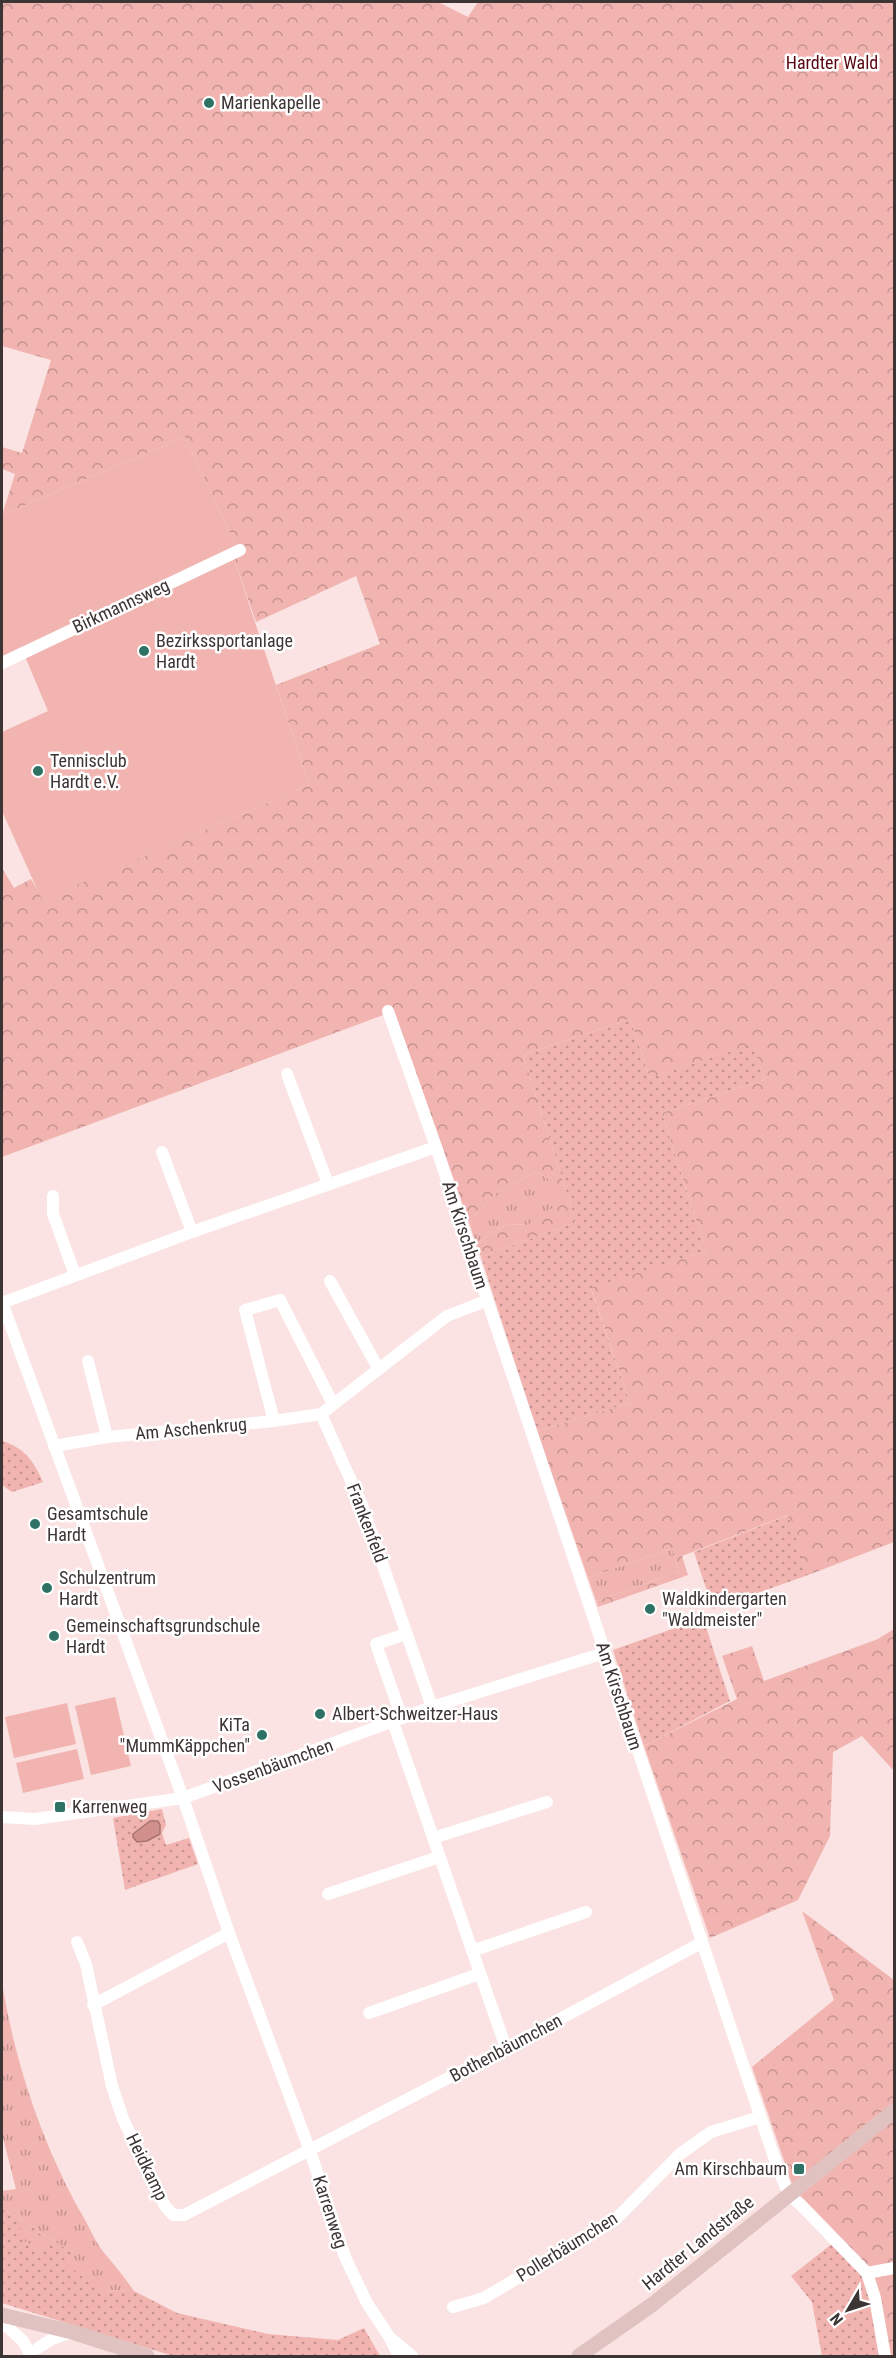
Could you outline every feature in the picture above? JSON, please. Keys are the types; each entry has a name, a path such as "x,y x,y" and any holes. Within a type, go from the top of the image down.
{"main road":[{"name":"Hardter Landstraße","path":"579,2356 653,2304 894,2110"},
{"path":"2,2314 38,2322 147,2356"}],"street":[{"name":"Birkmannsweg","path":"2,663 240,550"},
{"name":"Am Kirschbaum","path":"388,1011 436,1147 760,2117 789,2195 867,2272 875,2298 885,2356"},
{"path":"287,1074 328,1185"},
{"path":"2,1303 192,1232 436,1147"},
{"path":"162,1152 192,1232"},
{"path":"53,1196 53,1214 75,1275"},
{"path":"330,1281 378,1368"},
{"name":"Am Aschenkrug","path":"274,1421 245,1310 280,1300 333,1404"},
{"path":"321,1414 447,1316 486,1301"},
{"name":"Karrenweg","path":"2,1303 183,1798 229,1933 310,2151 352,2275 399,2356"},
{"path":"88,1361 107,1437"},
{"name":"Am Aschenkrug","path":"54,1446 107,1437 274,1421 321,1414"},
{"name":"Frankenfeld","path":"321,1414 362,1504 432,1707"},
{"path":"406,1634 376,1644 439,1857 506,2048"},
{"name":"Vossenbäumchen","path":"2,1817 35,1820 183,1798 432,1707 604,1653"},
{"path":"433,1838 547,1802"},
{"path":"328,1894 439,1857"},
{"path":"472,1952 586,1912"},
{"path":"93,2005 229,1933"},
{"name":"Heidkamp","path":"77,1942 86,1964 112,2086 123,2119 165,2206 173,2215 184,2215 310,2151"},
{"name":"Bothenbäumchen","path":"310,2151 701,1943"},
{"path":"369,2013 479,1974"},
{"name":"Pollerbäumchen","path":"453,2307 484,2298 616,2219 680,2154 711,2132 760,2117"},
{"path":"867,2272 894,2268"},
{"path":"2,2322 16,2333 33,2352"},
{"path":"33,2352 38,2322"},
{"path":"33,2352 52,2338 72,2332"},
{"name":"Karrenweg","path":"390,2337 412,2356"}],"green space":[{"name":"Hardter Wald","path":"2,2 438,2 468,17 478,2 894,2 894,1542 808,1575 788,1515 682,1556 688,1575 598,1607 596,1601 679,1572 672,1548 588,1578 537,1431 630,1403 591,1288 706,1251 662,1113 764,1080 753,1044 650,1078 630,1019 523,1055 576,1222 481,1257 476,1244 506,1224 527,1225 552,1181 536,1172 495,1194 469,1222 394,1011 2,1157 2,868 14,888 31,879 43,899 309,785 276,685 380,644 356,576 256,622 235,562 236,546 185,437 2,515 15,474 2,469 2,447 22,453 51,360 2,346"},
{"name":"Bezirkssportanlage Hardt","path":"185,437 236,546 235,562 309,785 42,900 2,811 2,732 48,711 21,647 2,657 2,515"},
{"path":"630,1019 650,1078 753,1043 764,1080 662,1113 706,1251 591,1289 630,1403 537,1431 481,1257 576,1222 523,1055"},
{"path":"536,1172 552,1181 555,1206 527,1225 506,1224 476,1244 469,1222 495,1194"},
{"path":"2,1441 16,1447 27,1456 43,1482 12,1492 2,1485"},
{"path":"789,1515 808,1575 713,1609 694,1552"},
{"path":"672,1548 679,1572 596,1601 588,1578"},
{"path":"703,1618 730,1701 644,1746 613,1650"},
{"path":"894,1629 894,1771 862,1736 833,1752 830,1836 798,1900 710,1938 644,1746 737,1699 722,1656 752,1646 764,1681 878,1639"},
{"path":"115,1697 131,1766 91,1775 75,1706"},
{"path":"67,1703 76,1744 14,1758 5,1717"},
{"path":"77,1749 84,1779 23,1793 16,1763"},
{"path":"162,1809 166,1825 162,1833 166,1845 189,1838 198,1864 125,1890 113,1818"},
{"path":"802,1911 894,1980 894,2356 881,2356 868,2288 862,2274 833,2243 792,2184 752,2067 834,2000"},
{"path":"2,1982 23,2074 56,2164 97,2242 134,2291 100,2290 67,2265 73,2253 2,2208 2,2191 16,2189 2,2134"},
{"path":"2,2208 73,2253 100,2290 134,2291 177,2313 268,2334 338,2340 364,2328 380,2356 173,2356 2,2303"},
{"path":"22,2224 51,2243 43,2252 18,2237"},
{"path":"833,2243 862,2274 868,2288 881,2356 822,2356 812,2302 791,2276"}],"shaded area":[{"path":"150,1821 158,1821 160,1834 147,1841 137,1842 133,1834"}],"place":[{"name":"Marienkapelle","path":"209,103"},
{"name":"Bezirkssportanlage Hardt","path":"144,651"},
{"name":"Tennisclub Hardt e.V.","path":"38,771"},
{"name":"Gesamtschule Hardt","path":"35,1524"},
{"name":"Schulzentrum Hardt","path":"47,1588"},
{"name":"Waldkindergarten \"Waldmeister\"","path":"650,1609"},
{"name":"Gemeinschaftsgrundschule Hardt","path":"54,1636"},
{"name":"Albert-Schweitzer-Haus","path":"320,1714"},
{"name":"KiTa \"MummKäppchen\"","path":"262,1735"},
{"name":"Karrenweg","path":"60,1807"},
{"name":"Am Kirschbaum","path":"799,2169"}]}
